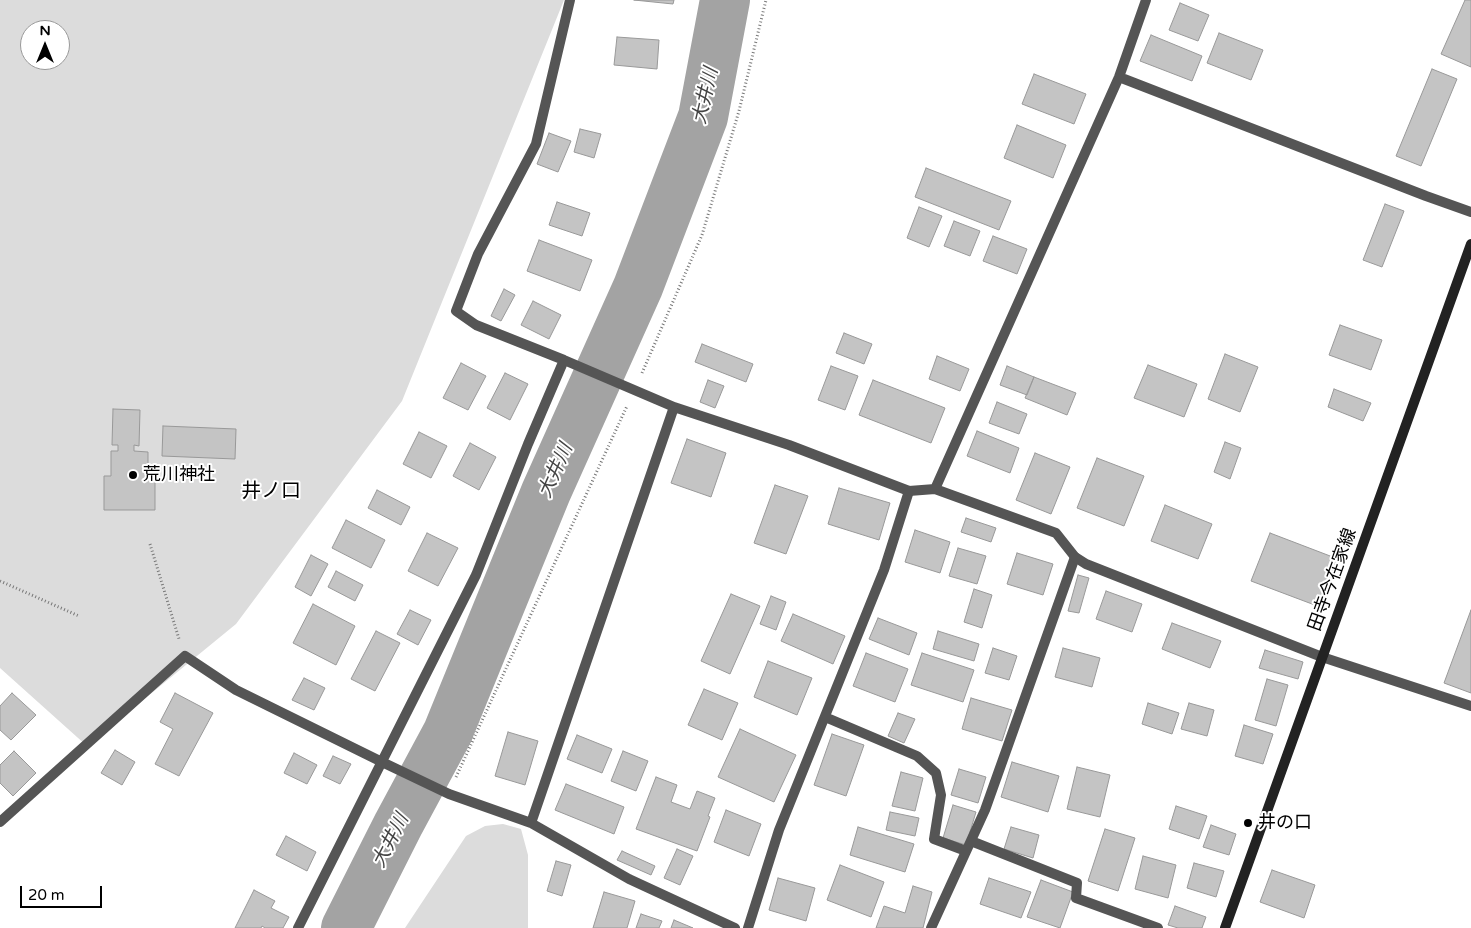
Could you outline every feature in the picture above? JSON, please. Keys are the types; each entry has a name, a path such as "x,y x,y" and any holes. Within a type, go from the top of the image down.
{"main road":[{"name":"田寺今在家線","path":"1225,928 1471,244"}],"street":[{"path":"570,0 536,144 478,254 456,311 476,325 674,407 789,445 909,491 935,489 1056,533 1075,557 1086,564 1322,658 1471,706"},
{"path":"935,489 1119,77 1146,0"},
{"path":"1119,77 1471,212"},
{"path":"298,928 476,575 564,360"},
{"path":"530,824 674,407"},
{"path":"748,928 779,830 884,570 909,491"},
{"path":"931,928 985,810 1075,557"},
{"path":"0,822 185,656 236,690 448,794 530,824 629,879 736,928"},
{"path":"825,717 917,756 936,774 941,795 934,839 969,846 1077,883 1076,898 1158,928"}],"path":[{"path":"448,794 634,391 702,235 739,111 766,0"},
{"path":"150,544 185,656"},
{"path":"0,581 79,616"}],"shaded area":[{"path":"0,0 564,0 402,401 236,624 87,746 0,668"},
{"path":"503,824 521,829 528,855 528,928 405,928 466,836 485,826"}],"building":[{"path":"634,0 674,0 673,4"},
{"path":"1465,0 1471,0 1471,67 1441,54"},
{"path":"1180,3 1209,15 1198,41 1169,30"},
{"path":"1219,33 1263,50 1251,80 1207,63"},
{"path":"1151,35 1202,56 1192,81 1140,61"},
{"path":"617,37 659,40 657,69 614,65"},
{"path":"1432,69 1457,79 1421,166 1396,156"},
{"path":"1034,74 1086,94 1074,124 1022,104"},
{"path":"1017,125 1066,145 1053,178 1004,158"},
{"path":"580,129 601,134 594,158 574,152"},
{"path":"549,133 571,141 558,172 537,164"},
{"path":"926,168 1011,201 999,230 915,197"},
{"path":"557,202 590,213 582,236 549,225"},
{"path":"1385,204 1404,211 1382,267 1363,260"},
{"path":"919,207 942,216 929,247 907,238"},
{"path":"954,221 980,231 970,256 944,246"},
{"path":"993,236 1027,249 1017,274 983,261"},
{"path":"539,240 592,260 580,291 527,271"},
{"path":"504,289 515,295 501,321 491,316"},
{"path":"533,301 561,315 549,339 521,325"},
{"path":"1340,325 1382,340 1371,370 1329,355"},
{"path":"844,333 872,344 864,364 836,353"},
{"path":"702,344 753,364 746,382 695,362"},
{"path":"1225,354 1258,367 1240,412 1208,399"},
{"path":"937,356 969,369 960,391 929,379"},
{"path":"461,363 486,376 468,410 443,398"},
{"path":"1148,365 1197,384 1184,417 1134,398"},
{"path":"831,366 858,376 845,410 818,400"},
{"path":"1007,366 1034,377 1027,395 1000,385"},
{"path":"505,373 528,384 510,420 487,408"},
{"path":"1034,377 1076,393 1067,415 1025,398"},
{"path":"708,380 724,386 715,408 700,402"},
{"path":"873,380 945,408 931,443 859,415"},
{"path":"1334,389 1371,403 1363,421 1328,407"},
{"path":"997,402 1027,414 1019,434 989,423"},
{"path":"113,409 140,410 139,446 134,445 134,451 148,452 148,476 155,476 155,510 104,510 104,476 111,476 111,451 118,451 118,445 112,445"},
{"path":"163,426 236,429 235,459 162,456"},
{"path":"977,431 1019,448 1010,473 967,456"},
{"path":"419,432 447,446 431,478 403,464"},
{"path":"687,439 726,453 711,497 671,483"},
{"path":"1225,442 1241,448 1230,479 1214,472"},
{"path":"470,443 496,457 479,490 453,476"},
{"path":"1035,453 1070,467 1051,514 1016,500"},
{"path":"1097,458 1144,476 1124,526 1077,508"},
{"path":"775,485 808,496 786,554 754,543"},
{"path":"839,488 890,503 879,540 828,524"},
{"path":"377,490 410,507 401,525 368,508"},
{"path":"1165,505 1212,524 1198,559 1151,541"},
{"path":"966,518 996,528 991,542 961,532"},
{"path":"346,520 385,540 371,568 332,548"},
{"path":"915,530 950,542 940,573 905,562"},
{"path":"427,533 458,548 438,586 408,571"},
{"path":"1270,533 1338,559 1320,607 1251,581"},
{"path":"958,548 986,556 977,584 949,576"},
{"path":"1017,553 1053,564 1043,595 1007,584"},
{"path":"311,555 328,564 311,596 295,587"},
{"path":"336,571 363,585 355,601 328,587"},
{"path":"1078,575 1089,578 1079,613 1068,611"},
{"path":"974,589 992,595 982,628 964,622"},
{"path":"1106,591 1142,604 1132,632 1096,619"},
{"path":"731,594 760,606 730,674 701,661"},
{"path":"771,596 786,602 776,630 760,624"},
{"path":"313,604 355,626 336,665 293,643"},
{"path":"410,610 431,620 418,645 397,634"},
{"path":"1471,610 1471,693 1444,683"},
{"path":"793,614 845,636 833,664 781,641"},
{"path":"878,618 917,633 909,655 869,639"},
{"path":"1172,623 1221,641 1210,668 1162,649"},
{"path":"376,631 400,643 375,691 351,679"},
{"path":"938,631 979,644 974,661 933,649"},
{"path":"993,648 1017,656 1009,680 985,673"},
{"path":"1063,648 1100,658 1092,687 1055,677"},
{"path":"1265,650 1303,662 1298,679 1259,668"},
{"path":"866,653 908,669 895,702 853,686"},
{"path":"922,653 974,670 963,702 911,685"},
{"path":"768,661 812,678 797,715 754,697"},
{"path":"304,678 325,688 314,710 292,700"},
{"path":"1267,679 1288,685 1276,726 1255,720"},
{"path":"704,689 738,703 722,740 688,725"},
{"path":"12,693 36,715 11,740 0,730 0,706"},
{"path":"175,693 213,713 179,776 155,764 173,729 160,722"},
{"path":"971,698 1012,710 1002,741 962,729"},
{"path":"1148,703 1179,713 1172,734 1142,724"},
{"path":"1189,703 1214,710 1207,736 1181,729"},
{"path":"898,713 915,719 904,743 888,736"},
{"path":"1244,725 1273,734 1263,764 1235,756"},
{"path":"740,729 796,755 774,802 718,777"},
{"path":"508,732 538,741 525,785 495,776"},
{"path":"832,734 864,745 846,796 814,785"},
{"path":"577,735 612,749 602,773 567,759"},
{"path":"115,750 135,762 122,785 101,773"},
{"path":"14,751 36,773 13,796 0,783 0,765"},
{"path":"623,751 648,761 636,791 611,781"},
{"path":"294,753 317,765 307,784 284,773"},
{"path":"333,756 351,764 340,784 323,776"},
{"path":"1012,762 1059,776 1048,812 1001,797"},
{"path":"1077,767 1110,775 1100,817 1067,809"},
{"path":"959,769 986,777 978,803 951,795"},
{"path":"901,772 923,778 915,811 892,806"},
{"path":"656,777 677,785 671,802 690,809 697,791 715,798 697,851 636,829"},
{"path":"566,784 624,807 614,834 555,810"},
{"path":"953,805 976,812 966,845 943,838"},
{"path":"1176,806 1207,816 1199,839 1169,829"},
{"path":"726,810 761,824 749,856 714,842"},
{"path":"890,812 919,818 915,836 886,830"},
{"path":"1211,825 1236,834 1229,855 1203,847"},
{"path":"858,827 914,844 905,872 850,855"},
{"path":"1011,827 1039,835 1033,858 1004,849"},
{"path":"1105,829 1135,838 1118,891 1088,881"},
{"path":"286,836 316,852 307,871 276,855"},
{"path":"677,849 693,856 680,885 664,878"},
{"path":"622,851 655,866 651,875 617,860"},
{"path":"1143,856 1176,865 1168,898 1135,889"},
{"path":"556,861 571,865 562,896 547,891"},
{"path":"1194,863 1224,871 1216,897 1187,888"},
{"path":"840,865 884,882 871,917 827,900"},
{"path":"1272,870 1315,885 1304,918 1260,902"},
{"path":"778,878 815,888 806,921 769,910"},
{"path":"989,878 1031,892 1021,918 980,904"},
{"path":"1041,880 1073,892 1060,928 1027,917"},
{"path":"913,886 932,892 923,928 876,928 884,906 905,913"},
{"path":"254,890 275,901 271,908 289,917 283,928 265,928 262,926 261,928 235,928"},
{"path":"604,892 635,901 627,928 593,928"},
{"path":"1175,906 1206,917 1202,928 1178,928 1168,925"},
{"path":"641,914 662,921 659,928 636,928"},
{"path":"674,920 693,928 671,928"}],"waterway":[{"name":"大井川","path":"346,928 448,732 546,492 638,287 703,117 725,0"}],"place":[{"name":"荒川神社","path":"133,475"},
{"name":"井の口","path":"1248,823"}],"district":[{"name":"井ノ口","path":"271,492"}]}
